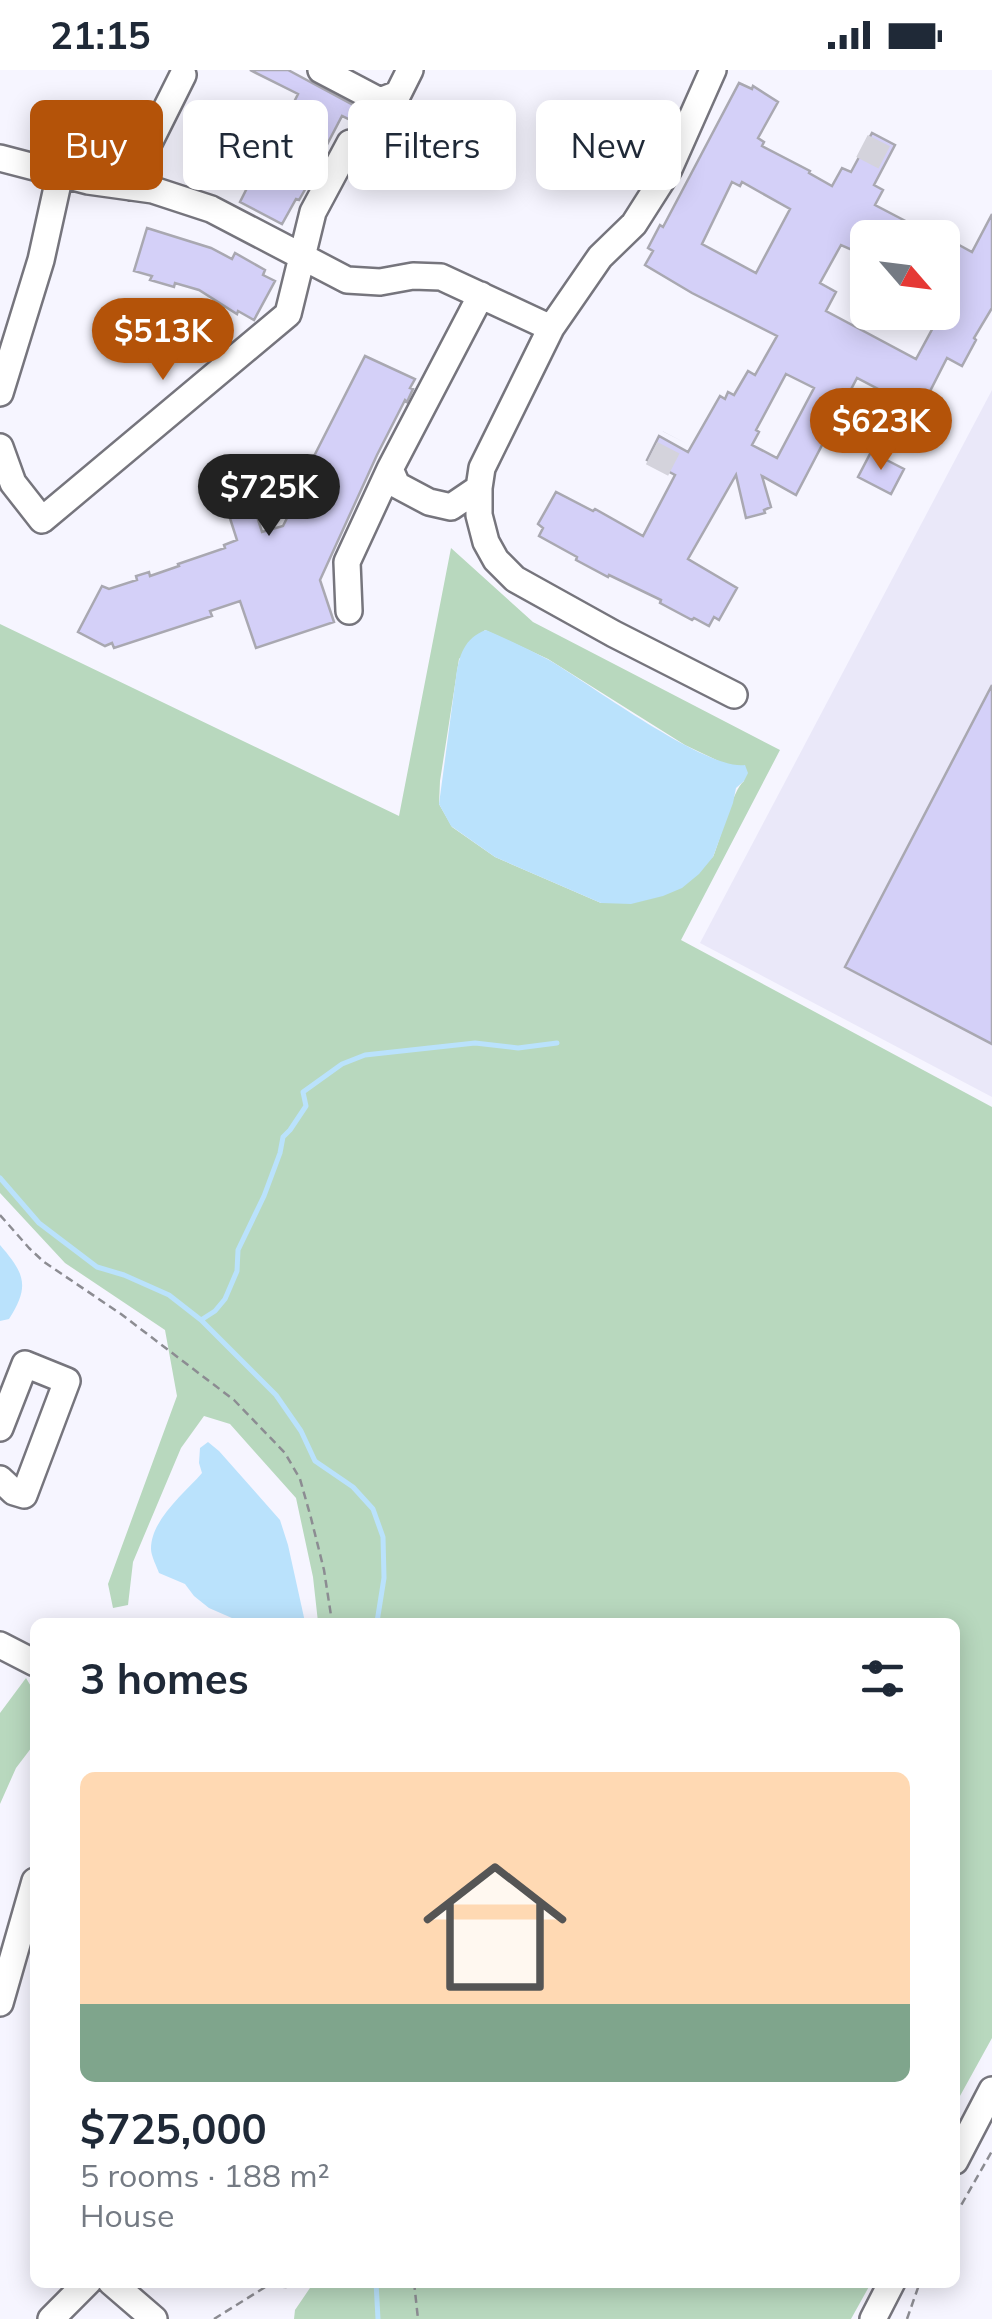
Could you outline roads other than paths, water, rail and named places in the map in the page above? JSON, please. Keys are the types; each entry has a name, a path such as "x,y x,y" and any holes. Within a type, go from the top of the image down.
{"street":[{"path":"320,70 380,101 398,94 410,70"},
{"path":"712,70 669,169 634,224 600,257 551,328 482,468 479,515 496,560 515,579 734,695"},
{"path":"163,115 183,75"},
{"path":"0,447 12,483 42,520 288,314 313,212 348,148"},
{"path":"0,158 30,166"},
{"path":"0,393 41,260 56,190"},
{"path":"153,190 211,209 348,280 380,282 412,276 441,277 551,328"},
{"path":"349,612 347,562 390,469 481,296"},
{"path":"390,469 396,485 429,502 451,507 479,488"},
{"path":"0,1428 24,1364 67,1381 24,1495 14,1492 0,1479"},
{"path":"0,1646 30,1661"},
{"path":"0,2003 30,1898"},
{"path":"960,2151 992,2090"},
{"path":"51,2319 82,2288"},
{"path":"117,2288 154,2319"},
{"path":"873,2319 889,2288"}],"water":[{"path":"486,630 549,660 676,740 727,763 745,765 748,773 736,788 713,857 682,888 631,904 601,903 495,857 451,826 439,804 457,669 468,643"},
{"path":"0,1245 19,1272 22,1289 9,1319 0,1321"},
{"path":"208,1442 219,1451 280,1520 304,1618 232,1618 209,1608 185,1584 159,1573 151,1552 152,1538 163,1517 202,1473 200,1448"}],"waterway":[{"path":"201,1320 225,1299 237,1271 238,1250 264,1196 283,1137 306,1106 303,1092 342,1064 365,1055 475,1043 518,1048 557,1043"},
{"path":"0,1178 39,1223 97,1267 169,1295 201,1320 276,1395 301,1431 315,1461 353,1487 373,1509 383,1537 384,1578 378,1618"},
{"path":"376,2288 378,2319"}],"tunnel":[{"path":"862,146 893,162"},
{"path":"657,470 674,437"}]}
